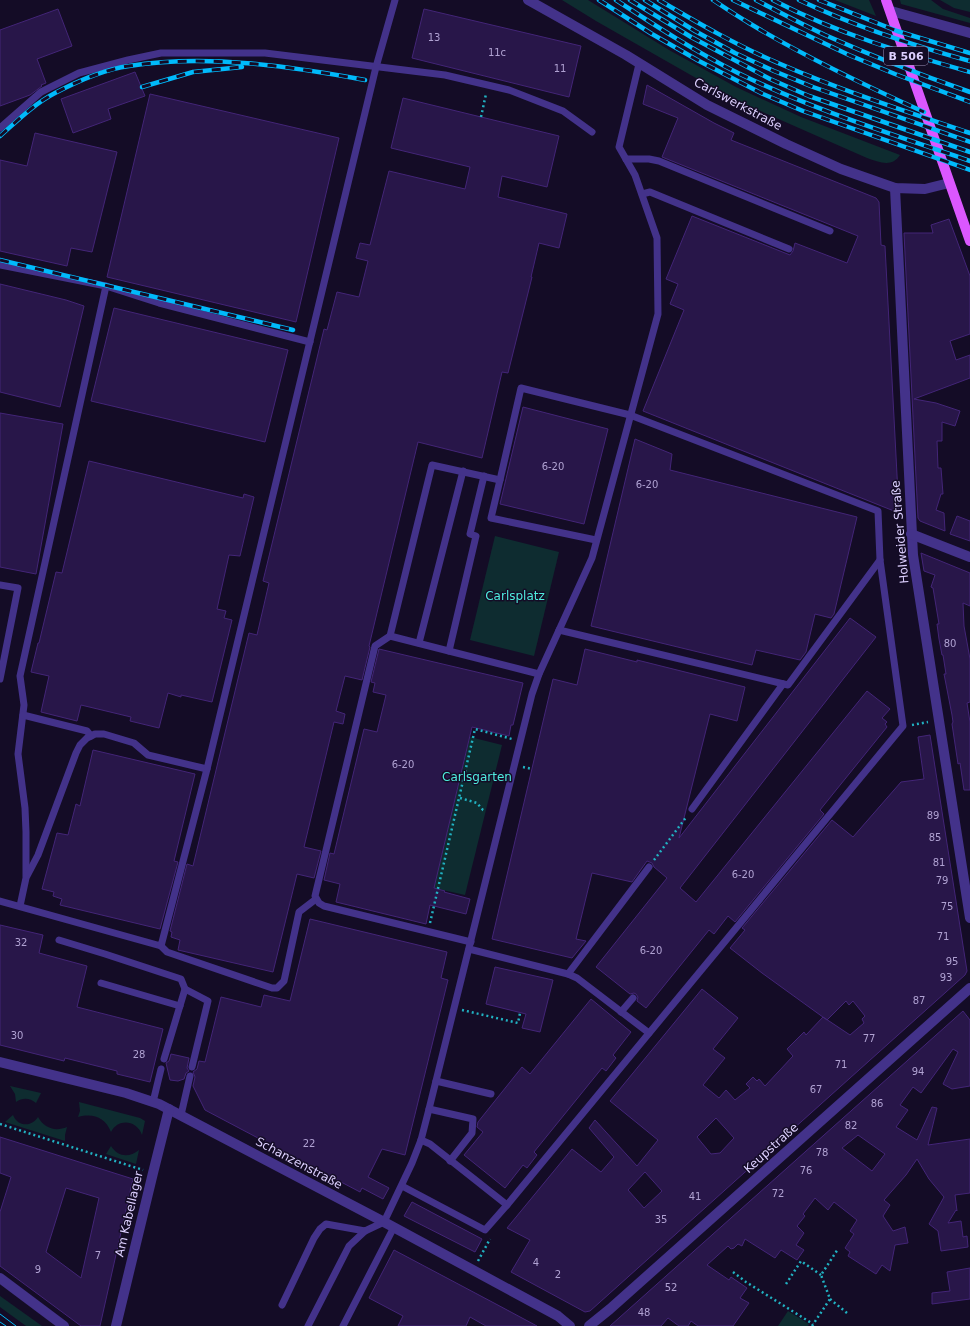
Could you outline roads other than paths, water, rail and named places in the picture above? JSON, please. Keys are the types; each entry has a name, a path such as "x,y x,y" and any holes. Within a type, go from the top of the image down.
{"main road":[{"name":"B 506","path":"886,0 970,241"}],"street":[{"name":"Carlswerkstraße","path":"528,0 640,64 707,105 841,169 895,188 925,189 950,183"},
{"path":"891,11 970,33"},
{"name":"Holweider Straße","path":"895,188 913,554 970,918"},
{"path":"911,534 970,557"},
{"name":"Keupstraße","path":"589,1326 627,1294 970,988"},
{"name":"Schanzenstraße","path":"0,1062 126,1093 169,1109 394,1227 558,1316 570,1326"},
{"name":"Am Kabellager","path":"116,1326 152,1173 169,1109"},
{"path":"0,1278 64,1326"}],"lane":[{"path":"161,946 207,769 376,67 395,0"},
{"path":"0,128 41,92 79,73 161,53 265,53 445,75 489,85 509,90 563,111 592,132"},
{"path":"308,1326 349,1246 365,1231 384,1222 402,1186 420,1140 532,694 539,674 592,558 658,314 657,238 635,175 619,147 640,64"},
{"path":"626,159 649,159 659,162 830,232"},
{"path":"642,194 650,192 789,249"},
{"path":"0,265 106,286 159,303 310,342"},
{"path":"20,906 26,878 25,808 18,754 24,705 20,676 106,286"},
{"path":"402,1186 485,1230 903,726 880,560 878,511 630,415 521,388 491,518 596,540"},
{"path":"500,480 432,464 390,636 374,646 315,892 316,899 324,906 428,931 578,978 648,1033"},
{"path":"419,643 463,471"},
{"path":"449,651 476,536 470,534 484,476"},
{"path":"559,630 788,685 880,560"},
{"path":"0,585 18,588 0,679"},
{"path":"390,636 539,674"},
{"path":"692,810 783,684"},
{"path":"23,716 87,731 91,736"},
{"path":"26,878 38,855 76,753 80,745 91,736 95,734 104,734 134,742 148,755 207,769"},
{"path":"568,974 649,867"},
{"path":"0,901 161,946 167,952 272,988 277,988 284,981 299,912 316,899"},
{"path":"59,940 181,979 185,989 164,1059"},
{"path":"101,983 180,1006"},
{"path":"185,989 208,1001 192,1067"},
{"path":"621,1012 633,998"},
{"path":"153,1102 161,1069"},
{"path":"181,1115 190,1076"},
{"path":"436,1081 491,1094"},
{"path":"429,1109 473,1119 472,1133 450,1161"},
{"path":"420,1140 430,1144 507,1205"},
{"path":"282,1305 314,1238 320,1229 326,1224 365,1231"},
{"path":"343,1326 394,1227"}],"tram line":[{"path":"0,1314 16,1326"},
{"path":"0,1322 6,1326"}],"railway":[{"path":"599,0 652,34 699,61 763,94 803,111 970,170"},
{"path":"616,0 707,56 766,86 795,99 853,121 970,161"},
{"path":"630,0 691,37 770,79 809,96 970,152"},
{"path":"645,0 695,31 735,53 774,71 813,87 970,142"},
{"path":"659,0 732,41 801,73 970,133"},
{"path":"713,0 740,18 813,59 924,112"},
{"path":"733,0 849,55 970,102"},
{"path":"756,0 807,27 843,43 970,92"},
{"path":"773,0 797,12 845,32 895,50 970,72"},
{"path":"799,0 883,34 970,61"},
{"path":"819,0 897,31 970,53"},
{"path":"0,136 33,107 47,97 91,76 129,66 188,61 218,61 277,66 365,80"},
{"path":"142,87 193,72 242,67"},
{"path":"0,260 293,330"}],"park label":[{"name":"Carlsplatz","path":"515,596"},
{"name":"Carlsgarten","path":"477,777"}]}
